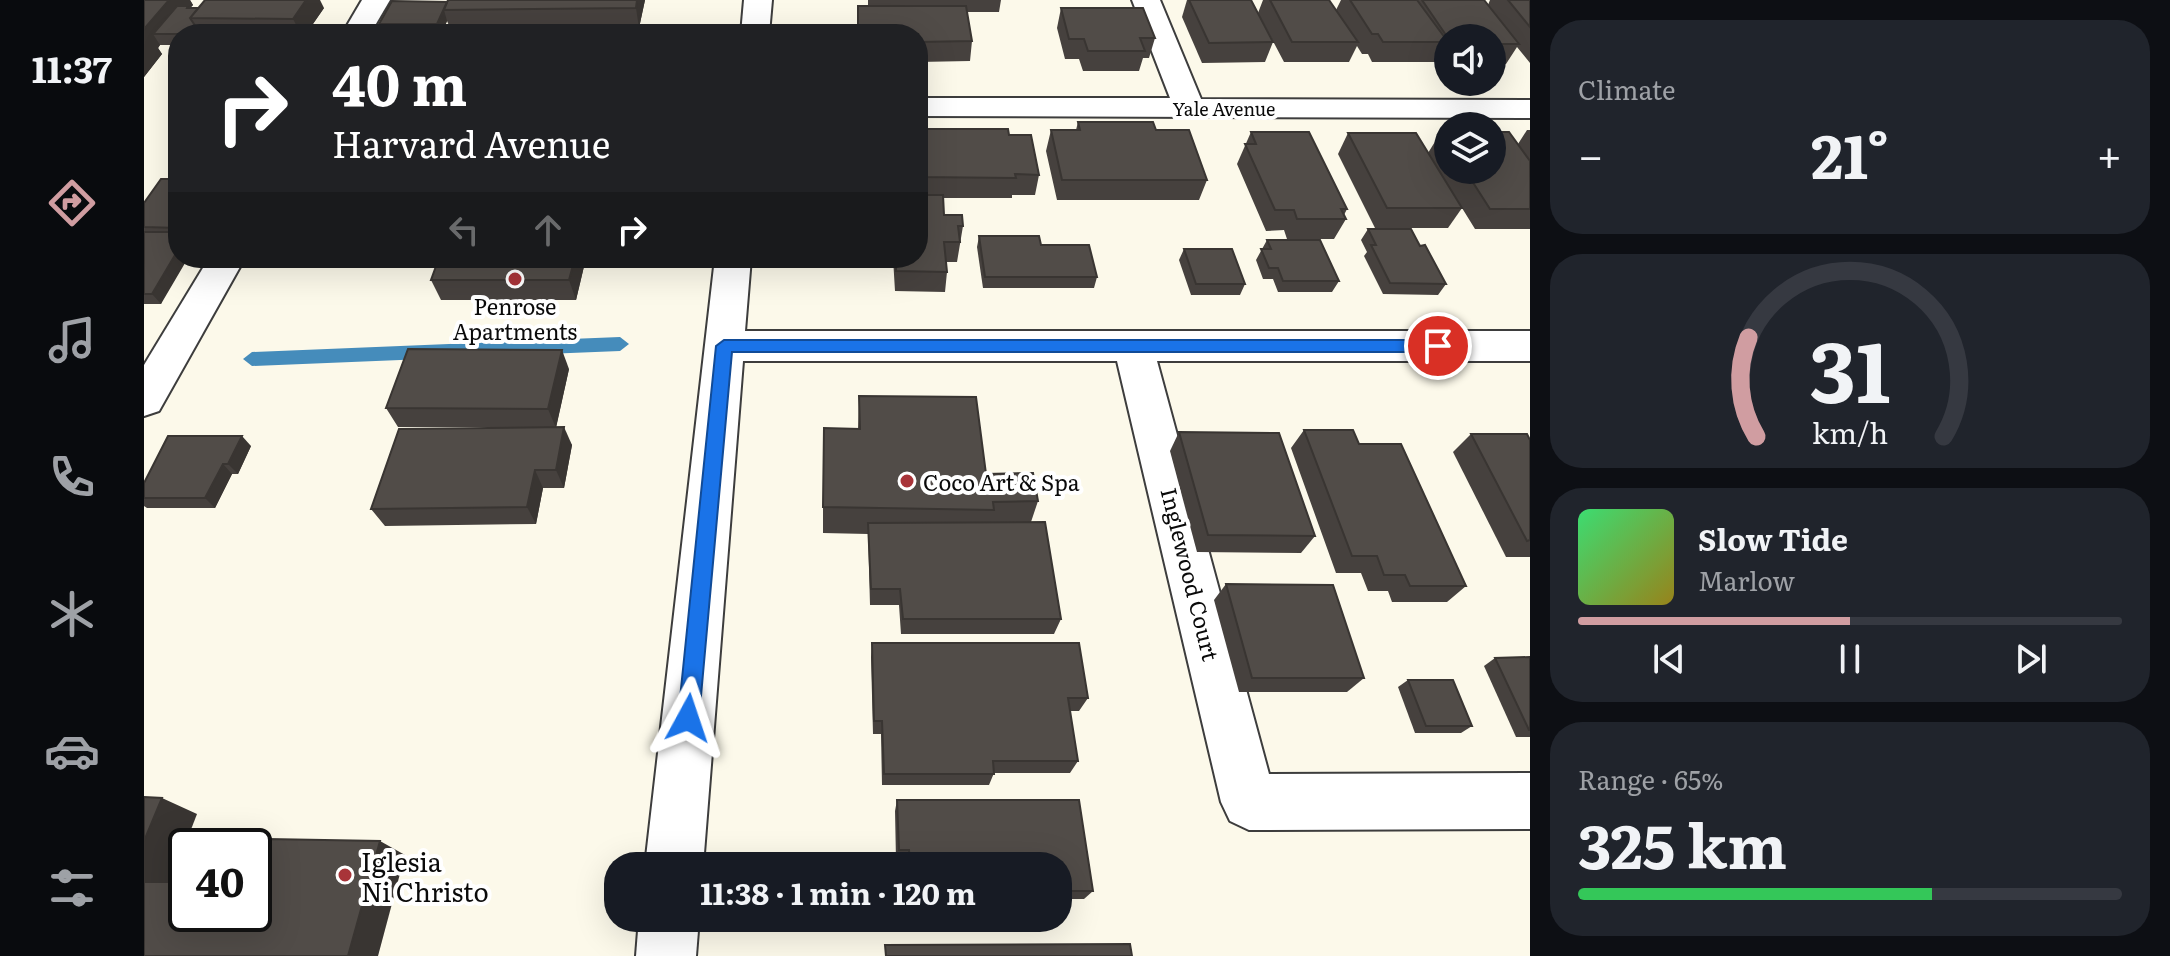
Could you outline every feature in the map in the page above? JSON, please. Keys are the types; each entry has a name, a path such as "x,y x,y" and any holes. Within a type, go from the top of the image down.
{"street":[{"path":"362,24 376,0"},
{"path":"756,24 758,0"},
{"path":"1146,0 1189,108"},
{"name":"Yale Avenue","path":"928,107 1530,109"},
{"path":"144,400 221,268"},
{"path":"675,852 732,268"},
{"path":"724,346 1530,346"},
{"name":"Inglewood Court","path":"1133,346 1249,802 1530,801"},
{"path":"666,956 668,932"}],"building":[{"path":"144,0 169,0 144,29"},
{"path":"205,0 306,0 293,19 190,18"},
{"path":"448,0 637,0 636,8 444,10"},
{"path":"1189,0 1251,0 1273,42 1209,43"},
{"path":"1270,0 1329,0 1358,42 1292,42"},
{"path":"1350,0 1417,0 1435,24 1434,42 1383,42 1378,34 1372,34"},
{"path":"1422,0 1484,0 1503,24 1438,24"},
{"path":"1508,0 1530,0 1530,27"},
{"path":"392,1 447,2 437,24 379,24"},
{"path":"177,6 198,8 190,18 194,24 168,24 168,34 153,34"},
{"path":"858,6 966,6 972,41 928,42 928,24 858,24"},
{"path":"1061,8 1143,8 1155,38 1140,38 1145,51 1088,51 1084,39 1069,39"},
{"path":"1506,28 1519,44 1506,44"},
{"path":"1078,122 1153,122 1156,130 1189,130 1207,180 1062,180 1051,130 1080,130"},
{"path":"928,129 1008,129 1009,135 1031,135 1039,175 1015,174 1016,178 928,177"},
{"path":"1251,132 1309,132 1347,209 1341,209 1346,219 1297,219 1294,210 1275,210 1245,144 1256,144"},
{"path":"1506,132 1509,132 1530,161 1530,209 1490,209 1474,184 1506,184"},
{"path":"1348,133 1416,133 1434,162 1434,184 1447,184 1462,208 1387,208"},
{"path":"161,179 168,179 168,228 144,227 144,203"},
{"path":"928,195 943,195 944,215 962,215 963,226 958,226 960,242 944,242 947,272 896,271 896,268 928,268"},
{"path":"1368,229 1411,229 1420,246 1425,245 1446,284 1390,283 1371,245 1376,245"},
{"path":"144,232 168,232 168,267 152,294 144,294"},
{"path":"979,236 1039,236 1041,245 1089,245 1097,277 985,277"},
{"path":"1267,240 1320,240 1339,281 1283,281 1278,268 1269,268 1261,249 1271,249"},
{"path":"1184,249 1232,249 1245,284 1196,284"},
{"path":"435,268 572,268 569,280 431,280"},
{"path":"408,349 562,350 548,409 386,408"},
{"path":"859,396 976,397 986,474 1033,473 1038,501 993,502 994,510 823,507 824,428 860,429"},
{"path":"564,427 556,470 535,470 527,507 371,509 399,429"},
{"path":"1304,430 1353,430 1359,444 1401,444 1466,586 1410,586 1405,575 1384,575 1377,556 1352,556"},
{"path":"1179,432 1279,433 1315,536 1208,535"},
{"path":"1471,434 1527,434 1530,440 1530,540 1527,541"},
{"path":"168,436 242,436 205,498 144,498 144,483"},
{"path":"1045,522 1061,619 903,619 900,589 871,589 868,523"},
{"path":"1226,584 1333,585 1364,678 1252,678"},
{"path":"872,643 1079,643 1088,698 1068,698 1078,761 993,761 994,774 884,774 882,721 874,721"},
{"path":"1530,657 1530,730 1529,730 1495,658"},
{"path":"1408,680 1453,680 1472,726 1426,726"},
{"path":"144,797 162,798 144,841"},
{"path":"897,800 1079,800 1093,891 1072,891 1072,852 899,850"},
{"name":"Iglesia Ni Christo","path":"272,839 380,841 348,956 144,956 144,882 168,882 168,932 272,932"},
{"path":"1130,944 1132,956 886,956 885,945"}],"waterway":[{"path":"252,359 620,344"}],"place":[{"name":"Penrose Apartments","path":"515,279"},
{"name":"Coco Art & Spa","path":"907,481"},
{"name":"Iglesia Ni Christo","path":"345,875"}],"route":[{"path":"688,718 724,346 1438,346"}]}
